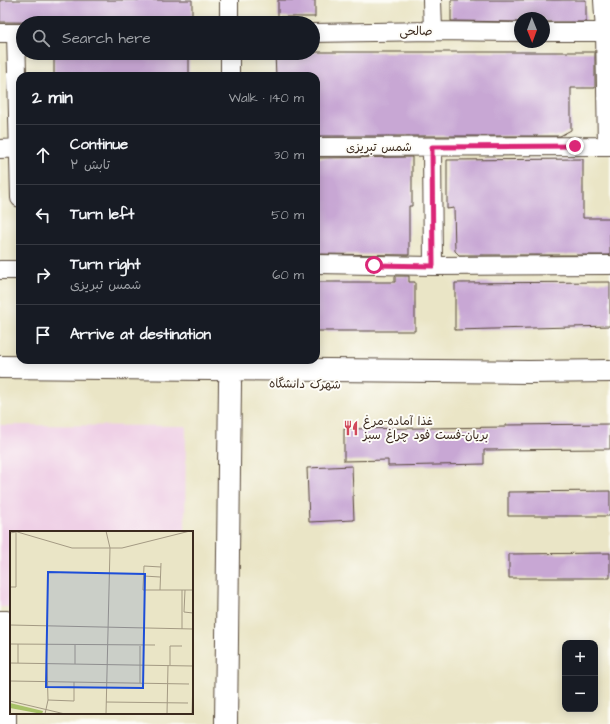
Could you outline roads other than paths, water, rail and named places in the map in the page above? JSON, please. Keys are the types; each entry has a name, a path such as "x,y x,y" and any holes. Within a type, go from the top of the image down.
{"main road":[{"path":"0,367 529,372 610,371"},
{"path":"226,724 229,370"},
{"name":"شهرک دانشگاه","path":"0,382 229,370 610,386"}],"street":[{"path":"229,0 230,16"},
{"path":"432,0 433,31"},
{"path":"603,0 607,32 608,146"},
{"name":"صالحی","path":"320,33 433,31 514,32"},
{"path":"550,32 607,32"},
{"path":"13,33 16,90"},
{"path":"230,60 230,72"},
{"name":"شمس تبریزی","path":"320,147 608,146"},
{"path":"432,147 433,266"},
{"path":"0,149 16,148"},
{"path":"320,264 433,266 610,265"},
{"path":"0,270 16,270"},
{"path":"0,620 7,620 5,713"}],"place":[{"name":"غذا آماده-مرغ بریان-فست فود چراغ سبز","path":"351,428"}]}
